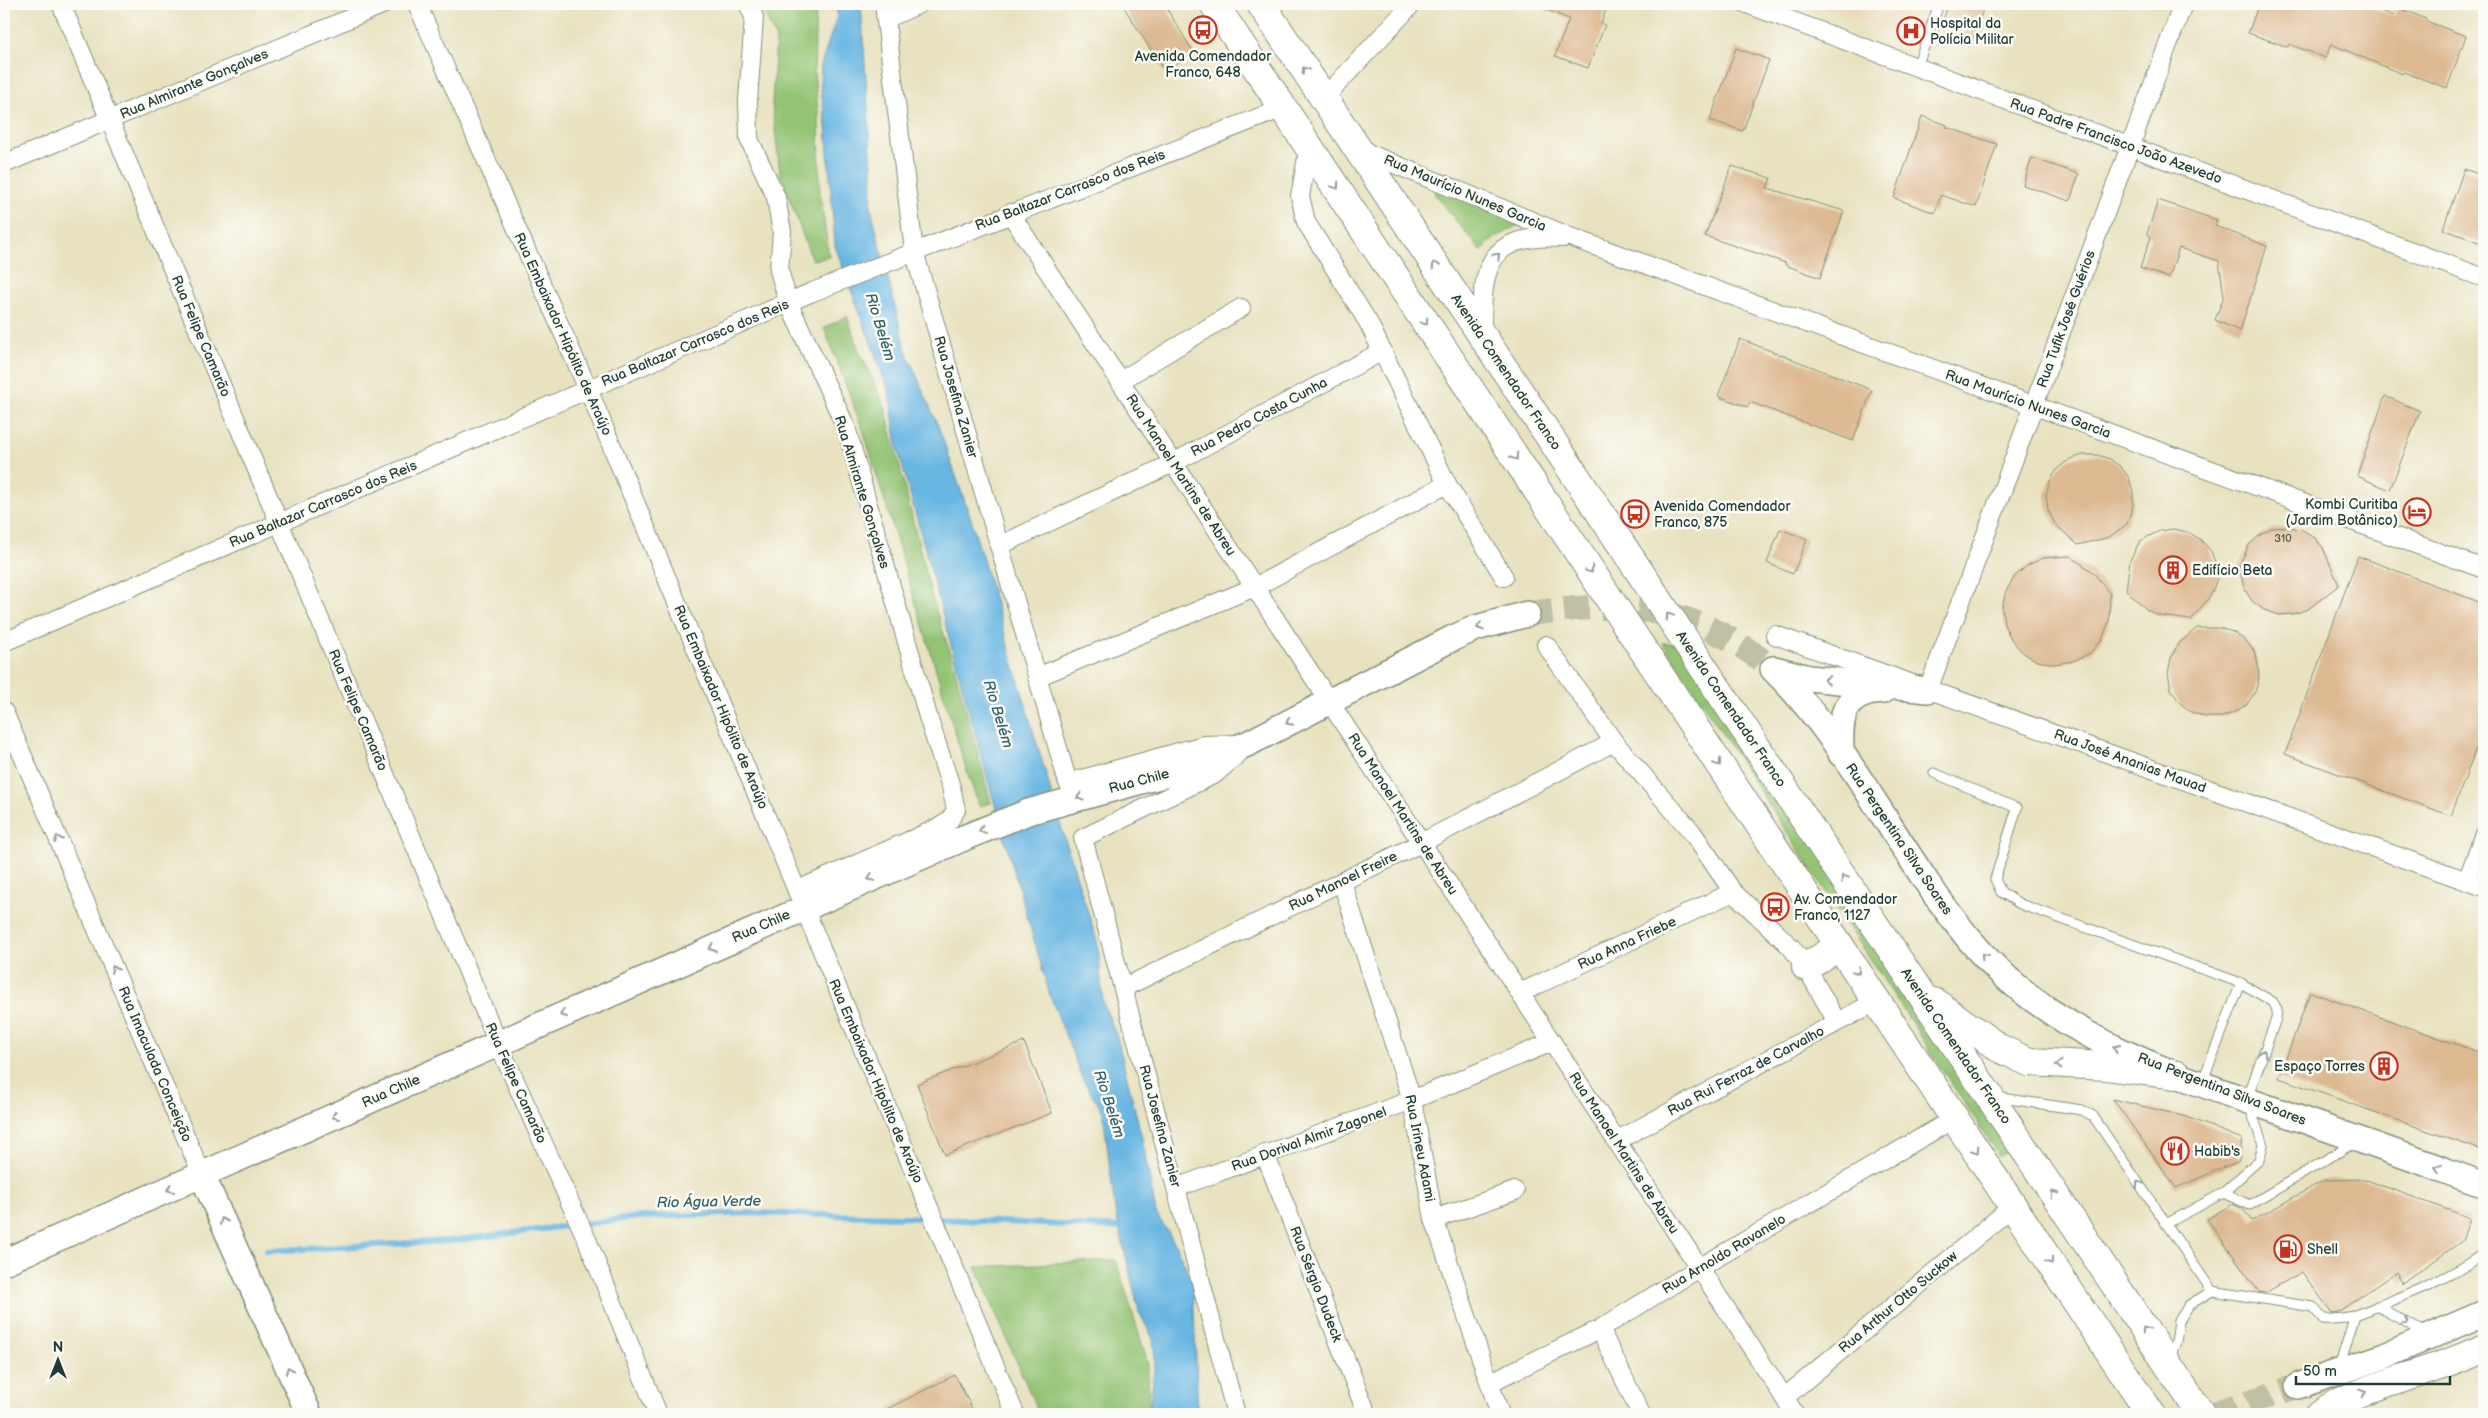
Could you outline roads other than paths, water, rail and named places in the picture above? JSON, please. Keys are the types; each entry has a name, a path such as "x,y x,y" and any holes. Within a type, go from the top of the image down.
{"highway":[{"path":"1214,4 2151,1414"},
{"name":"Avenida Comendador Franco","path":"1261,4 2201,1414"},
{"path":"1806,967 1840,946"},
{"path":"1920,992 1998,1048 2029,1062 2106,1066 2189,1079"},
{"path":"2319,1414 2350,1397 2432,1370 2484,1348"}],"main road":[{"name":"Rua Chile","path":"4,1262 498,1043 801,898 916,858 1028,812 1178,771 1249,743 1453,638 1485,625 1527,614"},
{"name":"Rua Pergentina Silva Soares","path":"1928,690 1809,678 1773,669 1801,698 1949,914 1994,967 2039,1004 2082,1031 2189,1079 2482,1184"},
{"path":"1841,754 1842,716 1850,702 1861,694 1928,690"},
{"name":"Rua Imaculada Conceição","path":"202,1174 309,1414"},
{"path":"2298,1386 2432,1337 2484,1313"}],"street":[{"name":"Rua Felipe Camarão","path":"61,4 498,1043 587,1240 658,1414"},
{"name":"Rua Almirante Gonçalves","path":"4,164 384,4"},
{"name":"Rua Embaixador Hipólito de Araújo","path":"417,4 588,389 1015,1414"},
{"name":"Rua Almirante Gonçalves","path":"748,4 754,17 748,101 749,139 776,197 782,232 779,270 788,302 846,427 924,701 951,787 956,810 949,821 938,828 801,898"},
{"path":"885,11 919,4"},
{"path":"1324,98 1412,4"},
{"name":"Rua Padre Francisco João Azevedo","path":"1747,4 2484,278"},
{"name":"Rua Tufik José Guérios","path":"1928,690 2183,4"},
{"name":"Rua Josefina Zanier","path":"885,11 908,253 1000,546 1068,783 1204,745 1249,743"},
{"name":"Rua Baltazar Carrasco dos Reis","path":"4,642 788,302 908,253 1283,108"},
{"path":"1308,146 1300,196 1306,222 1358,306 1447,484 1504,577"},
{"name":"Rua Maurício Nunes Garcia","path":"1358,148 1573,238 2484,569"},
{"name":"Rua Manoel Martins de Abreu","path":"1010,214 1795,1414"},
{"name":"Rua Maurício Nunes Garcia","path":"1482,335 1484,277 1488,265 1495,257 1517,241 1548,237 1573,238"},
{"path":"1120,381 1241,308"},
{"name":"Rua Pedro Costa Cunha","path":"1000,546 1173,463 1382,351"},
{"path":"1037,677 1254,587 1447,484"},
{"name":"Rua José Ananias Mauad","path":"1775,635 2484,887"},
{"path":"1546,645 1614,742 1692,832 1733,892 1791,947 1806,967 1837,1022"},
{"name":"Rua Imaculada Conceição","path":"4,712 202,1174"},
{"name":"Rua Manoel Freire","path":"1123,988 1421,843 1614,742"},
{"name":"Rua Josefina Zanier","path":"1236,1414 1083,838 1215,774 1249,743"},
{"path":"2467,881 2484,834"},
{"name":"Rua Irineu Adami","path":"1342,882 1412,1100 1434,1219 1491,1382 1500,1414"},
{"name":"Rua Anna Friebe","path":"1520,994 1733,892"},
{"name":"Rua Rui Ferraz de Carvalho","path":"1616,1140 1877,1001"},
{"name":"Rua Dorival Almir Zagonel","path":"1176,1188 1412,1100 1552,1042"},
{"name":"Rua Arnoldo Ravanelo","path":"1491,1382 1600,1330 1699,1268 1955,1118"},
{"name":"Rua Sérgio Dudeck","path":"1265,1154 1367,1414"},
{"path":"1434,1219 1515,1191"},
{"name":"Rua Arthur Otto Suckow","path":"1784,1398 2013,1206"},
{"path":"1600,1330 1641,1414"}],"lane":[{"path":"1917,67 1939,4"},
{"path":"1934,773 2017,808 1996,879 2001,892 2020,904 2241,983 2273,1002 2277,1009 2246,1100 2263,1145 2259,1160 2223,1193 2166,1224"},
{"path":"2189,1079 2241,983"},
{"path":"1989,1096 2033,1101 2082,1110 2093,1116 2212,1291"},
{"path":"2223,1193 2250,1205 2359,1140"},
{"path":"2167,1363 2176,1342 2179,1321 2188,1305 2212,1291 2314,1307 2323,1319 2337,1320 2436,1284 2484,1254"},
{"path":"2377,1306 2432,1337"},
{"path":"2337,1373 2355,1315"}],"water":[{"name":"Rio Belém","path":"836,4 861,4 872,169 871,209 906,351 939,428 971,519 1067,846 1098,944 1103,1003 1117,1037 1142,1138 1156,1213 1174,1242 1193,1282 1198,1414 1149,1414 1155,1361 1153,1339 1139,1312 1115,1210 1103,1112 1083,1080 1050,996 986,774 897,446 889,392 835,246 826,125 820,83 821,65 837,16"}],"waterway":[{"name":"Rio Água Verde","path":"267,1251 449,1241 639,1217 752,1213 902,1217 1126,1228"}],"tunnel":[{"path":"1527,614 1596,608 1627,608 1657,612 1686,619 1715,631 1743,647 1773,669"},
{"path":"2212,1414 2298,1386"}],"place":[{"name":"Avenida Comendador Franco, 648","path":"1203,30"},
{"name":"Hospital da Polícia Militar","path":"1911,31"},
{"name":"Kombi Curitiba (Jardim Botânico)","path":"2417,512"},
{"name":"Avenida Comendador Franco, 875","path":"1635,514"},
{"name":"Edifício Beta","path":"2173,570"},
{"name":"Av. Comendador Franco, 1127","path":"1775,907"},
{"name":"Espaço Torres","path":"2384,1066"},
{"name":"Habib's","path":"2175,1151"},
{"name":"Shell","path":"2288,1249"}]}
